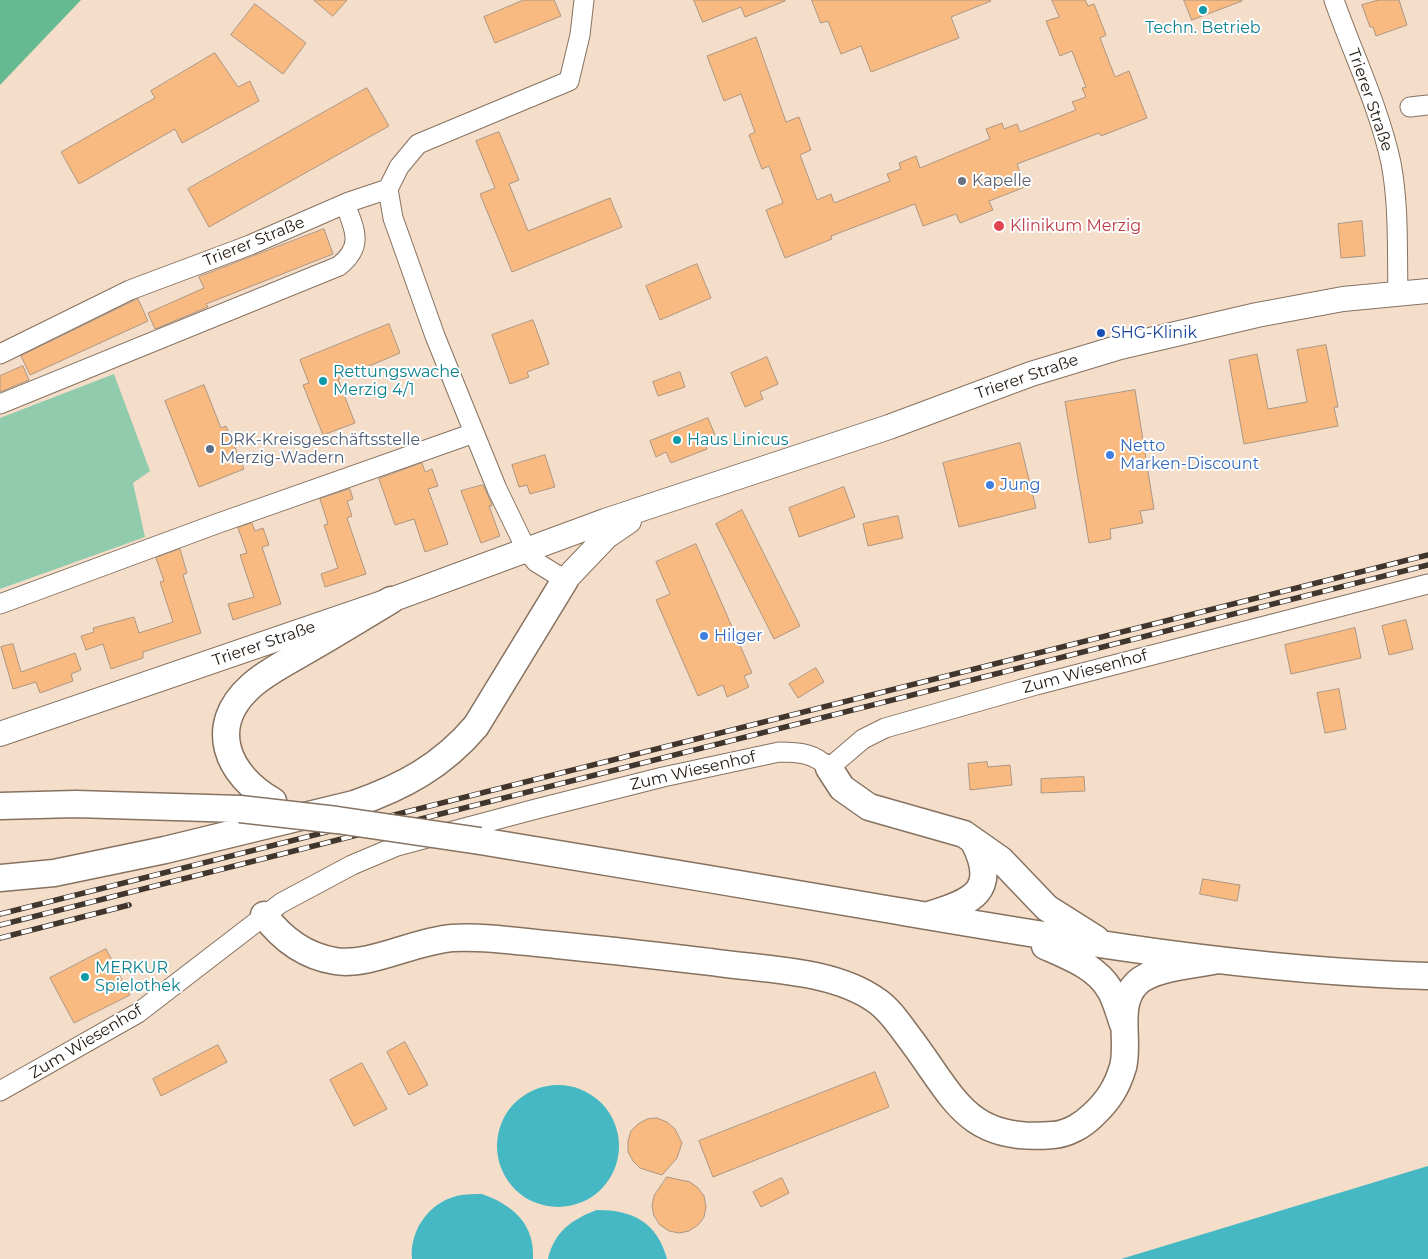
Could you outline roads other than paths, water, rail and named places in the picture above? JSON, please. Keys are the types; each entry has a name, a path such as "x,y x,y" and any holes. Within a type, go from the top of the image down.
{"main road":[{"path":"0,878 54,873 165,850 354,804 378,795 423,773 459,746 476,726 565,580"},
{"path":"337,820 273,801 246,782 235,769 228,752 226,738 229,718 238,700 251,686 274,670 391,600"},
{"path":"829,768 842,788 869,807 947,827 964,834 1001,860 1054,913 1107,946"},
{"path":"0,806 94,804 240,809 337,820 480,841 1012,932 1107,946 1213,961 1346,974 1428,976"},
{"path":"926,916 957,906 978,893 985,872 981,855 974,842"},
{"path":"264,916 276,931 305,952 342,962 362,961 423,943 452,938 484,938 668,957 826,978 852,987 879,1002 895,1018 942,1084 971,1118 993,1131 1019,1137 1058,1135 1084,1124 1110,1100 1124,1064 1124,1026 1128,999 1132,988 1140,980 1152,974 1213,961"},
{"path":"1012,932 1080,961 1109,989 1124,1026"}],"street":[{"path":"565,580 536,562 527,551 474,433 444,360 393,218 388,189 399,167 418,144 569,81 580,35 584,0"},
{"name":"Trierer Straße","path":"1334,0 1376,113 1391,165 1395,196 1398,293"},
{"name":"Trierer Straße","path":"0,354 130,290 250,245 345,204 388,189"},
{"path":"0,404 339,266 351,257 356,246 354,227 345,204"},
{"name":"Trierer Straße","path":"0,734 391,600 666,501 888,427 1031,374 1120,347 1257,315 1344,299 1428,291"},
{"path":"0,604 216,524 474,433"},
{"name":"Trierer Straße","path":"565,580 608,536 634,517 666,501"},
{"name":"Zum Wiesenhof","path":"0,1091 138,1013 295,894 326,877 397,846 663,776 779,752 798,752 812,756 829,768 863,739 884,728 1036,685 1428,584"}],"water":[{"path":"558,1085 570,1086 581,1090 592,1095 601,1103 609,1112 614,1123 618,1134 618,1158 614,1169 609,1180 601,1189 592,1197 581,1202 570,1206 558,1207 546,1206 535,1202 524,1197 515,1189 507,1180 502,1169 498,1158 497,1146 498,1134 502,1123 507,1112 515,1103 524,1095 535,1090 546,1086"},
{"path":"1428,1166 1428,1259 1121,1259"},
{"path":"482,1194 503,1204 520,1218 530,1236 533,1247 533,1259 412,1259 414,1237 425,1217 432,1209 441,1202 451,1198"},
{"path":"597,1210 622,1212 642,1221 657,1236 663,1246 667,1259 548,1259 555,1241 565,1228 572,1222"}],"railway":[{"path":"0,914 1428,555"},
{"path":"0,925 1428,565"},
{"path":"0,938 129,905"}],"place":[{"name":"Techn. Betrieb","path":"1203,10"},
{"name":"Kapelle","path":"962,181"},
{"name":"Klinikum Merzig","path":"999,226"},
{"name":"SHG-Klinik","path":"1101,333"},
{"name":"Rettungswache Merzig 4/1","path":"323,381"},
{"name":"Haus Linicus","path":"677,440"},
{"name":"DRK-Kreisgeschäftsstelle Merzig-Wadern","path":"210,449"},
{"name":"Netto Marken-Discount","path":"1110,455"},
{"name":"Jung","path":"990,485"},
{"name":"Hilger","path":"704,636"},
{"name":"MERKUR Spielothek","path":"85,977"}]}
